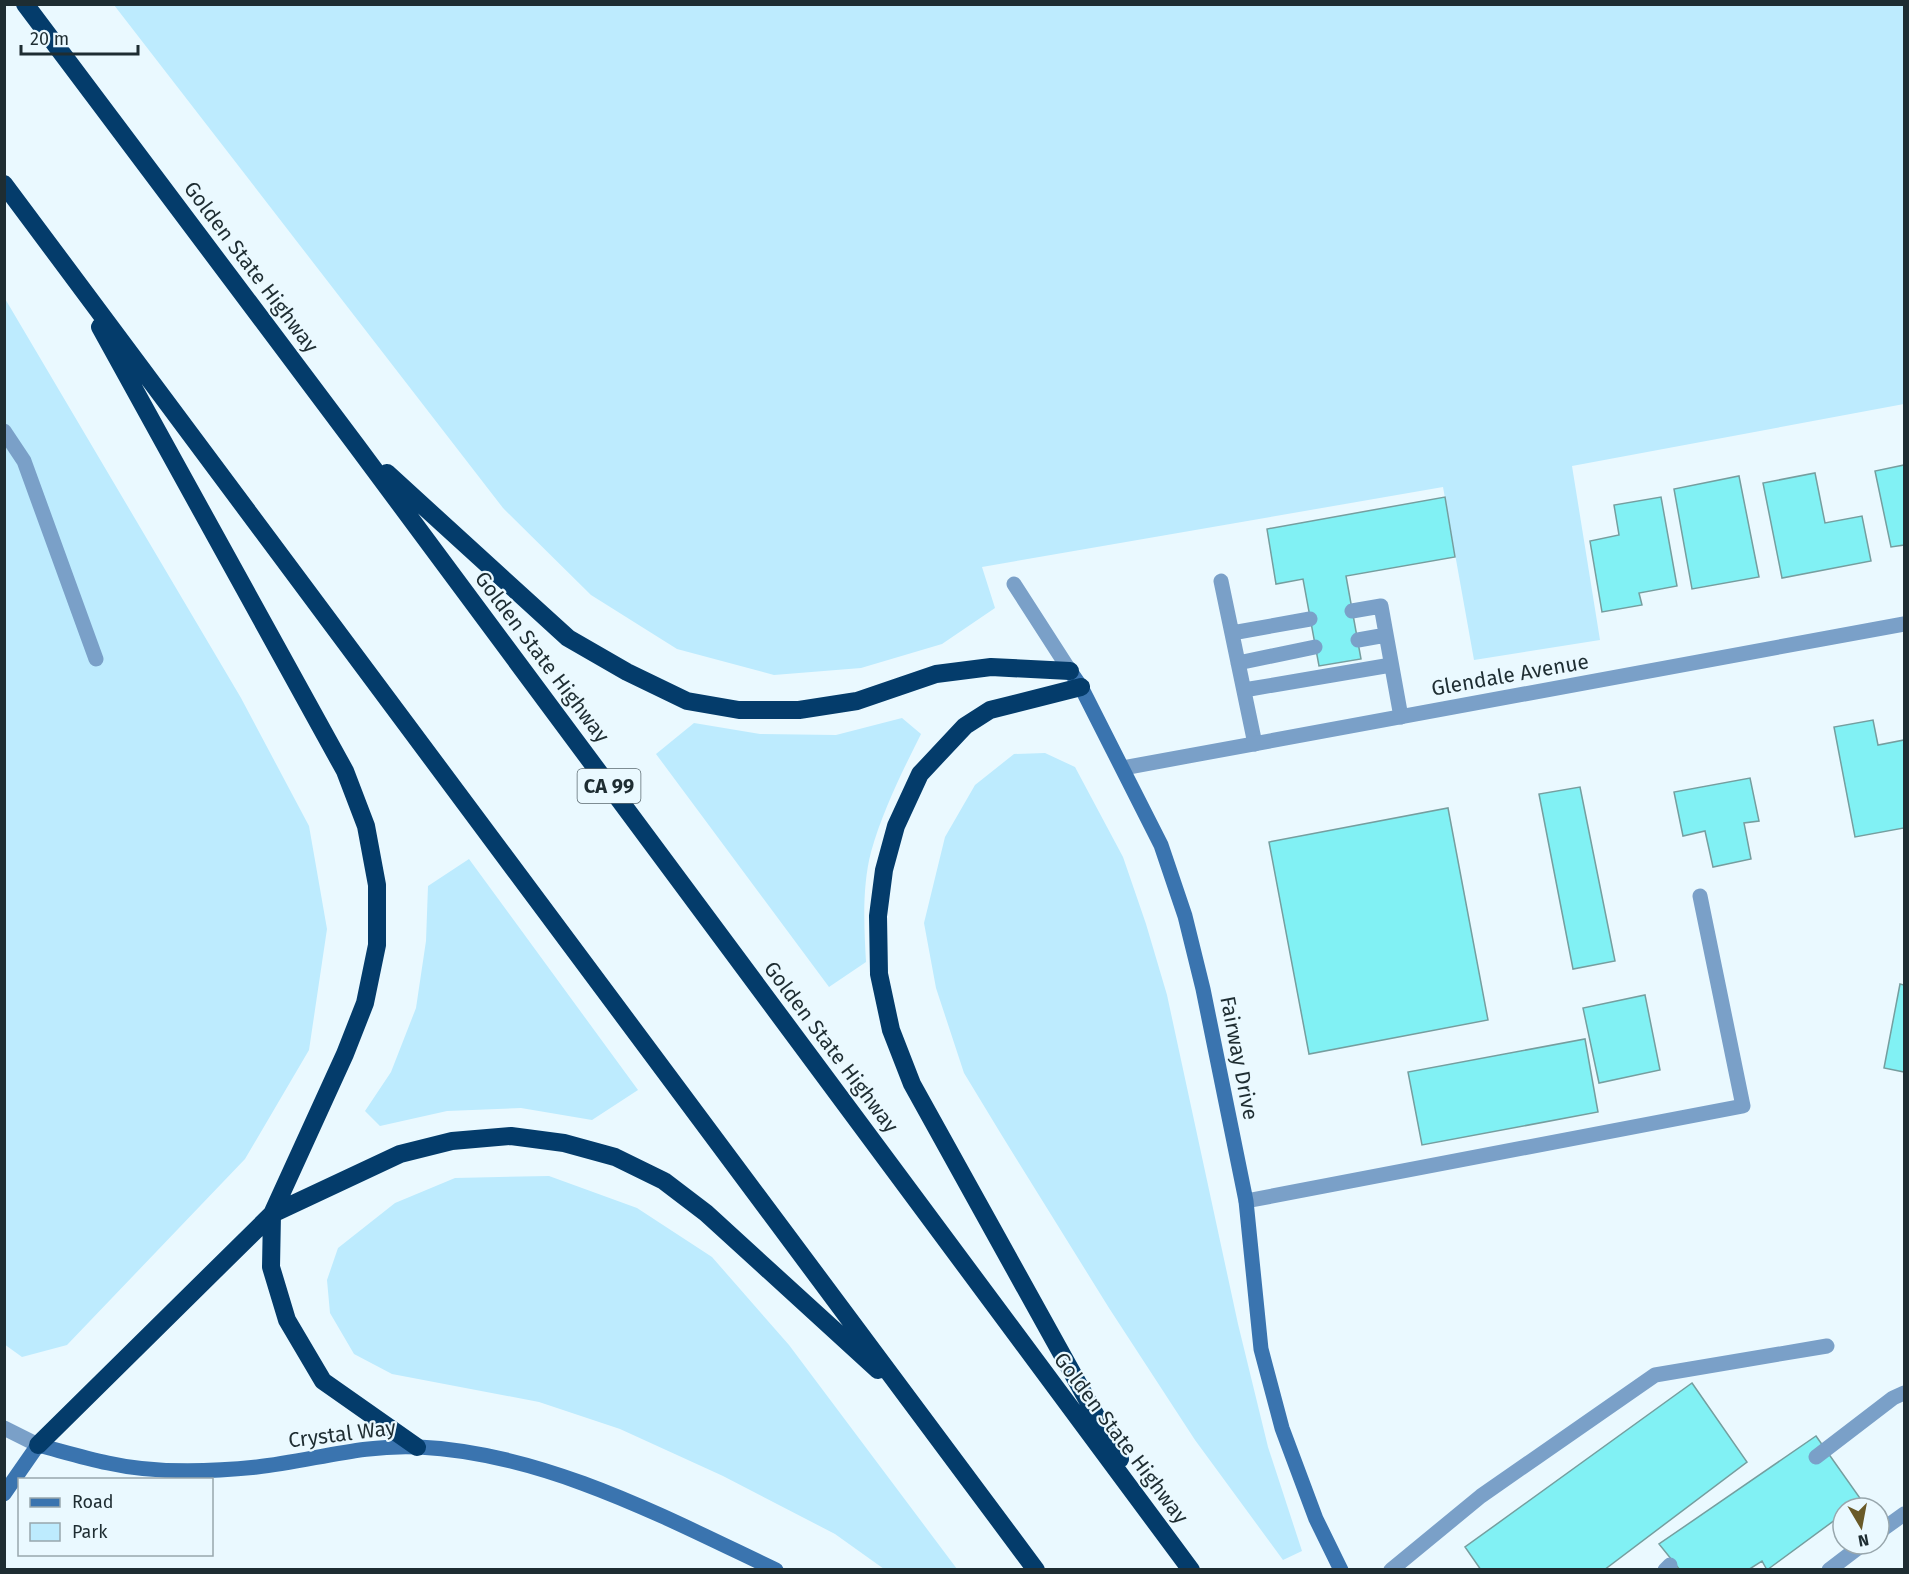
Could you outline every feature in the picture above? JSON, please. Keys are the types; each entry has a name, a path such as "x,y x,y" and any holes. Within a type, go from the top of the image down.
{"highway":[{"name":"Golden State Highway","path":"25,4 356,444 1191,1569"},
{"path":"4,184 1036,1569"},
{"path":"66,265 345,771 366,826 377,885 377,945 365,1003 345,1054 272,1214 271,1267 287,1320 323,1381 417,1447"},
{"path":"356,444 568,638 627,672 687,701 739,710 799,710 857,701 936,674 991,667 1070,671"},
{"path":"1081,687 990,710 965,726 920,774 896,826 884,870 878,916 879,974 891,1030 912,1084 1156,1523"},
{"path":"38,1445 272,1214 400,1154 452,1141 511,1136 564,1143 615,1157 663,1181 706,1213 912,1402"}],"street":[{"path":"4,431 24,461 96,659"},
{"path":"1221,581 1255,744"},
{"name":"Fairway Drive","path":"1014,584 1081,687 1123,768 1161,845 1185,916 1203,989 1246,1201 1261,1349 1282,1428 1316,1519 1341,1569"},
{"path":"1352,611 1381,606 1401,717"},
{"path":"1232,633 1310,619"},
{"name":"Glendale Avenue","path":"1123,768 1905,624"},
{"path":"1358,640 1386,634"},
{"path":"1238,663 1315,647"},
{"path":"1244,690 1391,665"},
{"path":"1246,1201 1743,1106 1700,896"},
{"path":"1391,1569 1481,1496 1655,1374 1827,1346"},
{"path":"1816,1457 1893,1398 1905,1393"},
{"name":"Crystal Way","path":"4,1428 38,1445 109,1464 140,1468 204,1471 260,1467 353,1450 417,1447 472,1452 529,1465 652,1512 776,1569"},
{"path":"4,1494 38,1445"},
{"path":"1891,1524 1905,1514"},
{"path":"1829,1569 1847,1556"}],"green space":[{"path":"114,5 1904,5 1904,404 1572,466 1600,640 1474,660 1443,487 982,567 995,608 942,644 861,668 774,675 677,649 591,595 503,508"},
{"path":"4,297 241,698 309,826 327,929 309,1050 245,1159 67,1345 22,1357 4,1344"},
{"path":"902,718 921,734 887,806 871,852 865,893 866,962 829,987 656,754 694,723 760,734 836,735"},
{"path":"1045,753 1075,767 1123,857 1167,995 1238,1324 1268,1447 1302,1551 1283,1560 1195,1440 1109,1308 1001,1134 964,1073 936,988 924,923 945,837 975,785 1014,754"},
{"path":"469,859 638,1090 592,1120 521,1108 447,1111 380,1126 365,1111 391,1072 416,1008 426,941 428,886"},
{"path":"549,1176 637,1208 712,1257 789,1345 957,1569 884,1569 835,1534 723,1476 620,1429 539,1402 392,1374 354,1354 330,1313 327,1280 338,1248 395,1203 455,1178"}],"building":[{"path":"1904,465 1904,545 1891,547 1875,471"},
{"path":"1815,473 1825,523 1862,516 1871,561 1782,578 1763,483"},
{"path":"1739,476 1759,577 1692,589 1674,489"},
{"path":"1445,497 1455,557 1346,576 1361,659 1319,666 1303,579 1276,584 1267,529"},
{"path":"1661,497 1677,586 1639,593 1642,605 1602,612 1590,541 1619,535 1614,505"},
{"path":"1873,720 1878,745 1904,740 1904,828 1855,837 1834,727"},
{"path":"1750,778 1759,821 1744,823 1751,859 1713,867 1705,831 1683,836 1674,792"},
{"path":"1580,787 1615,961 1573,969 1539,794"},
{"path":"1448,808 1488,1020 1309,1054 1269,842"},
{"path":"1900,984 1904,985 1904,1072 1884,1068"},
{"path":"1645,995 1660,1070 1599,1083 1583,1008"},
{"path":"1585,1039 1598,1112 1422,1145 1408,1072"},
{"path":"1692,1383 1747,1462 1604,1570 1481,1570 1465,1547"},
{"path":"1816,1436 1858,1496 1831,1496 1831,1523 1767,1570 1762,1561 1748,1570 1680,1570 1659,1544"}]}
